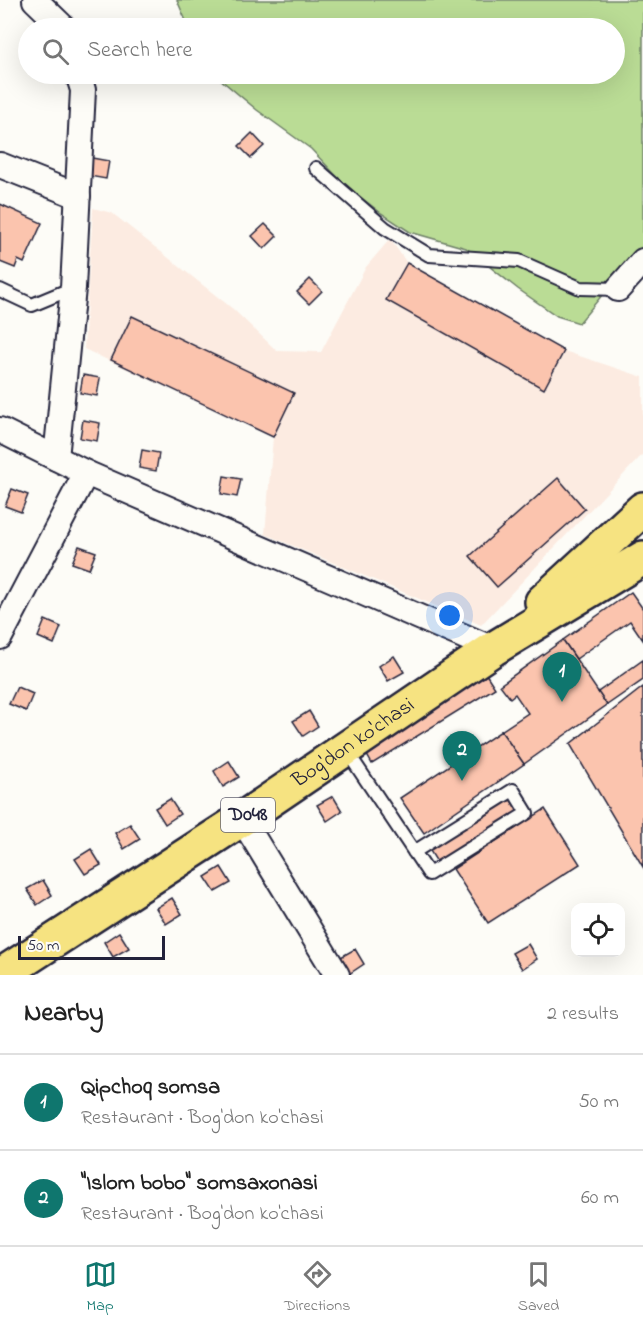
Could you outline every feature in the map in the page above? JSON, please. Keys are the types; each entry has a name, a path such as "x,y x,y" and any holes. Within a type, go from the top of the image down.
{"main road":[{"name":"Bog'don ko'chasi","path":"493,649 643,509"},
{"name":"Bog'don ko'chasi","path":"0,975 242,819 493,649 643,558"}],"street":[{"path":"35,0 54,18"},
{"path":"56,458 73,288 83,90 81,84"},
{"path":"0,165 78,195"},
{"path":"618,289 643,261"},
{"path":"0,430 86,473 493,649"},
{"path":"0,638 86,473"},
{"path":"242,819 337,975"}],"lane":[{"path":"316,168 385,228 429,255 519,261 580,288 618,289"},
{"path":"0,290 32,305 73,288"},
{"path":"345,749 414,852 429,874 527,813 513,790 414,852"}],"shaded area":[{"path":"93,208 112,213 233,309 277,351 321,352 366,267 390,239 407,263 564,351 643,377 643,454 481,625 265,534 273,437 84,349"}],"green space":[{"path":"177,0 643,0 643,246 579,323 557,316 466,248 410,232 381,213 345,185 311,149 257,110 226,84 625,84 625,18 185,18"}],"building":[{"path":"252,133 264,146 251,158 239,146"},
{"path":"92,158 109,161 106,179 89,176"},
{"path":"0,204 42,223 24,263 18,260 15,268 0,262"},
{"path":"265,224 277,236 264,249 252,236"},
{"path":"407,263 564,351 544,389 386,300"},
{"path":"310,279 322,291 309,304 297,292"},
{"path":"132,316 294,393 273,437 111,360"},
{"path":"83,375 100,378 97,396 80,393"},
{"path":"83,420 100,423 97,441 80,438"},
{"path":"142,450 159,453 156,471 139,468"},
{"path":"224,476 241,479 237,497 221,494"},
{"path":"558,478 585,509 497,587 470,556"},
{"path":"12,489 28,495 21,512 5,506"},
{"path":"79,546 96,552 89,569 72,563"},
{"path":"631,592 643,609 643,640 630,621 576,659 563,640"},
{"path":"45,620 61,627 54,644 38,637"},
{"path":"563,640 607,705 524,764 501,731 528,713 515,694 510,698 500,685"},
{"path":"394,656 404,672 388,681 379,666"},
{"path":"643,660 643,680 607,705 598,692"},
{"path":"486,674 495,688 372,764 363,748"},
{"path":"17,687 33,694 26,711 9,704"},
{"path":"643,687 643,867 570,744"},
{"path":"309,711 318,726 303,736 293,721"},
{"path":"501,731 524,764 424,833 400,798"},
{"path":"229,761 239,777 223,787 214,771"},
{"path":"514,783 533,815 443,872 424,841"},
{"path":"333,796 342,811 327,821 317,805"},
{"path":"170,799 180,814 165,824 155,808"},
{"path":"545,809 580,864 488,923 453,869"},
{"path":"130,824 140,839 124,849 115,833"},
{"path":"91,849 101,865 85,874 75,859"},
{"path":"221,867 231,883 215,892 205,877"},
{"path":"43,880 52,895 37,905 27,889"},
{"path":"172,898 182,914 166,924 156,908"},
{"path":"119,932 129,948 113,957 104,942"},
{"path":"528,944 537,959 522,969 512,953"},
{"path":"355,949 364,964 349,974 339,958"}],"place":[{"name":"Qipchoq somsa","path":"562,702"},
{"name":"\"Islom bobo\" somsaxonasi","path":"462,781"}]}
